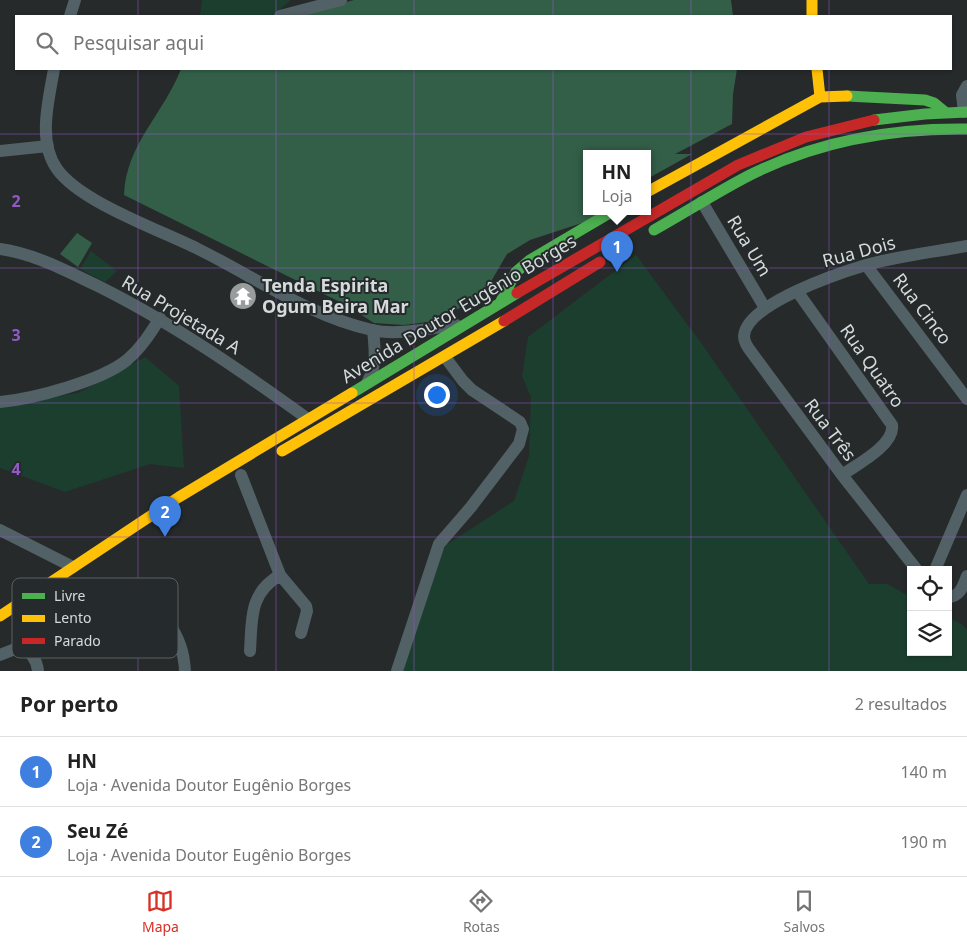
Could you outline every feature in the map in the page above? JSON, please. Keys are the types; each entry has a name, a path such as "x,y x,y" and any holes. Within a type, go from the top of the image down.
{"main road":[{"path":"812,0 812,15"},
{"path":"817,70 820,97"},
{"path":"651,190 820,97 860,96 926,100 934,103 945,112"},
{"name":"Avenida Doutor Eugênio Borges","path":"651,215 766,151 847,125 894,116 965,112"},
{"path":"642,237 702,202 784,160 824,146 915,130 967,129"},
{"path":"500,303 516,272 530,260 606,215"},
{"name":"Avenida Doutor Eugênio Borges","path":"57,578 179,497 469,324 500,303 651,215"},
{"name":"Avenida Doutor Eugênio Borges","path":"275,455 445,357 608,257"},
{"name":"Avenida Doutor Eugênio Borges","path":"0,616 12,608"}],"street":[{"path":"70,15 74,0"},
{"path":"284,15 341,0"},
{"path":"54,70 46,110 48,146 56,168 74,186 91,197 147,226 198,248 309,308 373,330 412,331 469,324"},
{"path":"965,112 962,95 967,86"},
{"path":"0,151 48,146"},
{"name":"Rua Um","path":"702,202 766,308"},
{"name":"Rua Dois","path":"766,308 797,291 866,265 967,246"},
{"name":"Rua Projetada A","path":"0,249 44,260 160,318 308,419"},
{"name":"Rua Cinco","path":"866,265 967,399"},
{"name":"Rua Quatro","path":"797,291 892,426 890,438 884,445 842,475"},
{"name":"Rua Três","path":"766,308 746,326 745,343 842,475 914,566"},
{"path":"0,402 60,389 114,369 143,345 160,318"},
{"path":"367,385 375,368 373,330"},
{"path":"397,671 431,563 439,544 471,507 519,444 522,436 523,429 520,422 472,390 462,381 445,357"},
{"path":"241,475 280,575 306,606 307,611 301,633"},
{"path":"937,566 967,495"},
{"path":"0,530 73,567"},
{"path":"250,651 252,618 256,599 263,586 280,575"},
{"path":"952,597 955,597 960,592 967,576"},
{"path":"178,640 184,655 185,671"},
{"path":"0,655 12,650"},
{"path":"33,658 38,671"}],"green space":[{"path":"202,0 291,0 273,15 200,15"},
{"path":"354,0 731,0 733,15 300,15"},
{"path":"181,70 737,70 733,94 732,124 675,154 692,154 651,177 651,150 583,150 583,215 596,215 588,221 530,240 507,254 486,290 449,315 435,321 404,325 374,323 346,305 124,195 126,177 131,160 146,130"},
{"path":"77,233 92,243 78,267 60,254"},
{"path":"91,251 117,271 105,282 80,269"},
{"path":"636,255 704,347 869,584 887,584 907,595 907,656 952,656 952,619 963,625 967,630 967,671 403,671 437,559 446,545 514,501 529,456 531,397 522,376 528,337"},
{"path":"145,357 179,386 184,468 150,464 65,492 0,468 0,406 78,393"}],"traffic: fast":[{"path":"847,96 925,100 934,103 945,112"},
{"path":"874,120 925,114 967,112"},
{"path":"654,230 750,175 802,153 829,145 883,134 939,129 967,129"},
{"path":"500,303 516,272 530,260 606,215"},
{"path":"352,393 517,293"}],"traffic: slow":[{"path":"812,0 812,15"},
{"path":"817,70 820,97"},
{"path":"651,190 820,97 847,96"},
{"path":"282,451 504,321"},
{"path":"57,578 179,497 352,393"},
{"path":"0,616 12,608"}],"traffic: jam":[{"path":"517,293 738,165 806,137 874,120"},
{"path":"504,321 600,262"}],"place":[{"name":"HN","path":"617,272"},
{"name":"Tenda Espirita Ogum Beira Mar","path":"243,296"},
{"name":"Seu Zé","path":"165,537"}]}
